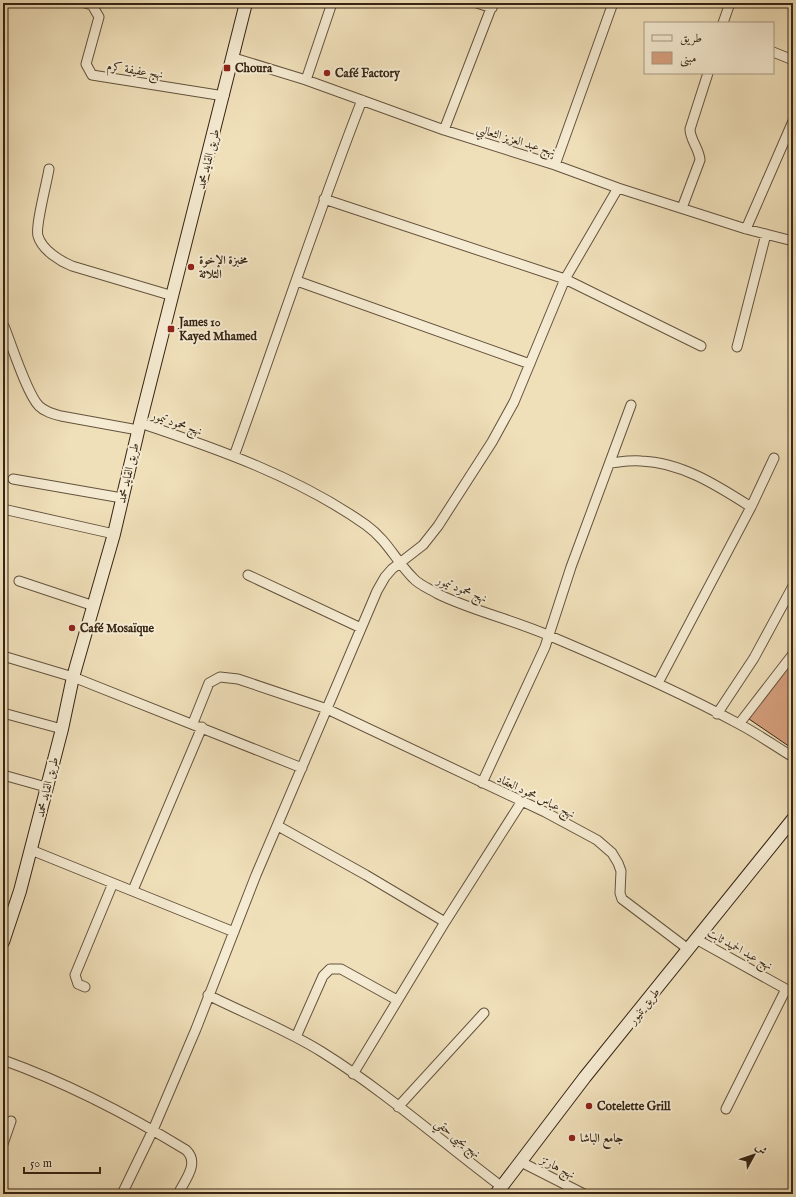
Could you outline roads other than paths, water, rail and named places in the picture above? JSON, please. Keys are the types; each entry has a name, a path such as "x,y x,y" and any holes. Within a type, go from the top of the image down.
{"main road":[{"name":"طريق القايد محمد","path":"4,936 31,850 62,729 73,677 114,534 139,426 234,58 246,3"},
{"name":"طريق تنيور","path":"499,1191 696,938 793,819"}],"street":[{"path":"306,80 332,3"},
{"path":"444,130 493,5 477,3"},
{"path":"555,165 613,3"},
{"path":"723,22 730,3"},
{"name":"نهج عفيفة كرم","path":"88,4 99,16 86,64 92,75 224,96"},
{"path":"774,52 793,60"},
{"name":"نهج عبد العزيز الثعالبي","path":"234,58 306,80 444,130 555,165 618,188 746,229 793,241"},
{"path":"682,208 700,160 699,152 690,134 690,129 708,74"},
{"path":"234,456 298,281 324,199 362,100"},
{"path":"746,229 793,121"},
{"path":"49,169 37,231 41,242 48,251 60,260 72,266 173,296"},
{"path":"122,1194 153,1130 256,875 361,628 385,577 423,545 466,485 514,402 565,279 618,188"},
{"path":"324,199 565,279 701,346"},
{"path":"737,347 766,234"},
{"path":"298,281 530,364"},
{"name":"نهج محمود تيمور","path":"4,326 30,391 38,405 51,413 61,416 139,426 234,456 290,480 368,526 386,543 415,580 440,595 548,635 658,683 739,724 793,757"},
{"path":"482,783 539,662 571,567 631,405"},
{"path":"658,683 751,506 774,458"},
{"path":"610,463 640,461 678,467 724,490 751,506"},
{"path":"13,479 122,498"},
{"path":"3,509 114,534"},
{"path":"248,575 361,628"},
{"path":"19,581 94,606"},
{"path":"717,714 754,658 793,586"},
{"path":"739,724 793,654"},
{"path":"3,656 73,677 130,701 193,723 302,768"},
{"name":"نهج عباس محمود العقاد","path":"193,723 209,683 220,677 238,679 327,710 522,801 597,840 612,854 618,863 621,871 620,893 622,898 688,949"},
{"path":"3,713 62,729"},
{"path":"133,890 202,727"},
{"path":"3,775 46,787"},
{"path":"353,1074 444,922 522,801"},
{"path":"278,826 366,875 444,922"},
{"path":"31,850 234,932"},
{"path":"85,987 78,984 75,975 113,883"},
{"name":"نهج عبد الحميد ثابت","path":"696,938 790,991"},
{"path":"296,1037 323,976 330,969 340,969 397,1000"},
{"path":"726,1109 790,991"},
{"name":"نهج يحيى حقي","path":"208,995 296,1037 323,1052 398,1107 499,1191"},
{"path":"398,1107 484,1013"},
{"path":"3,1060 69,1086 105,1103 186,1150 192,1157 192,1166 178,1194"},
{"path":"3,1144 11,1121"},
{"name":"نهج هارتز","path":"521,1162 584,1194"}],"place":[{"name":"Choura","path":"227,68"},
{"name":"Café Factory","path":"327,73"},
{"name":"مخبزة الإخوة الثلاثة","path":"191,267"},
{"name":"James 10 Kayed Mhamed","path":"171,329"},
{"name":"Café Mosaïque","path":"72,628"},
{"name":"Cotelette Grill","path":"589,1106"},
{"name":"جامع الباشا","path":"572,1138"}]}
